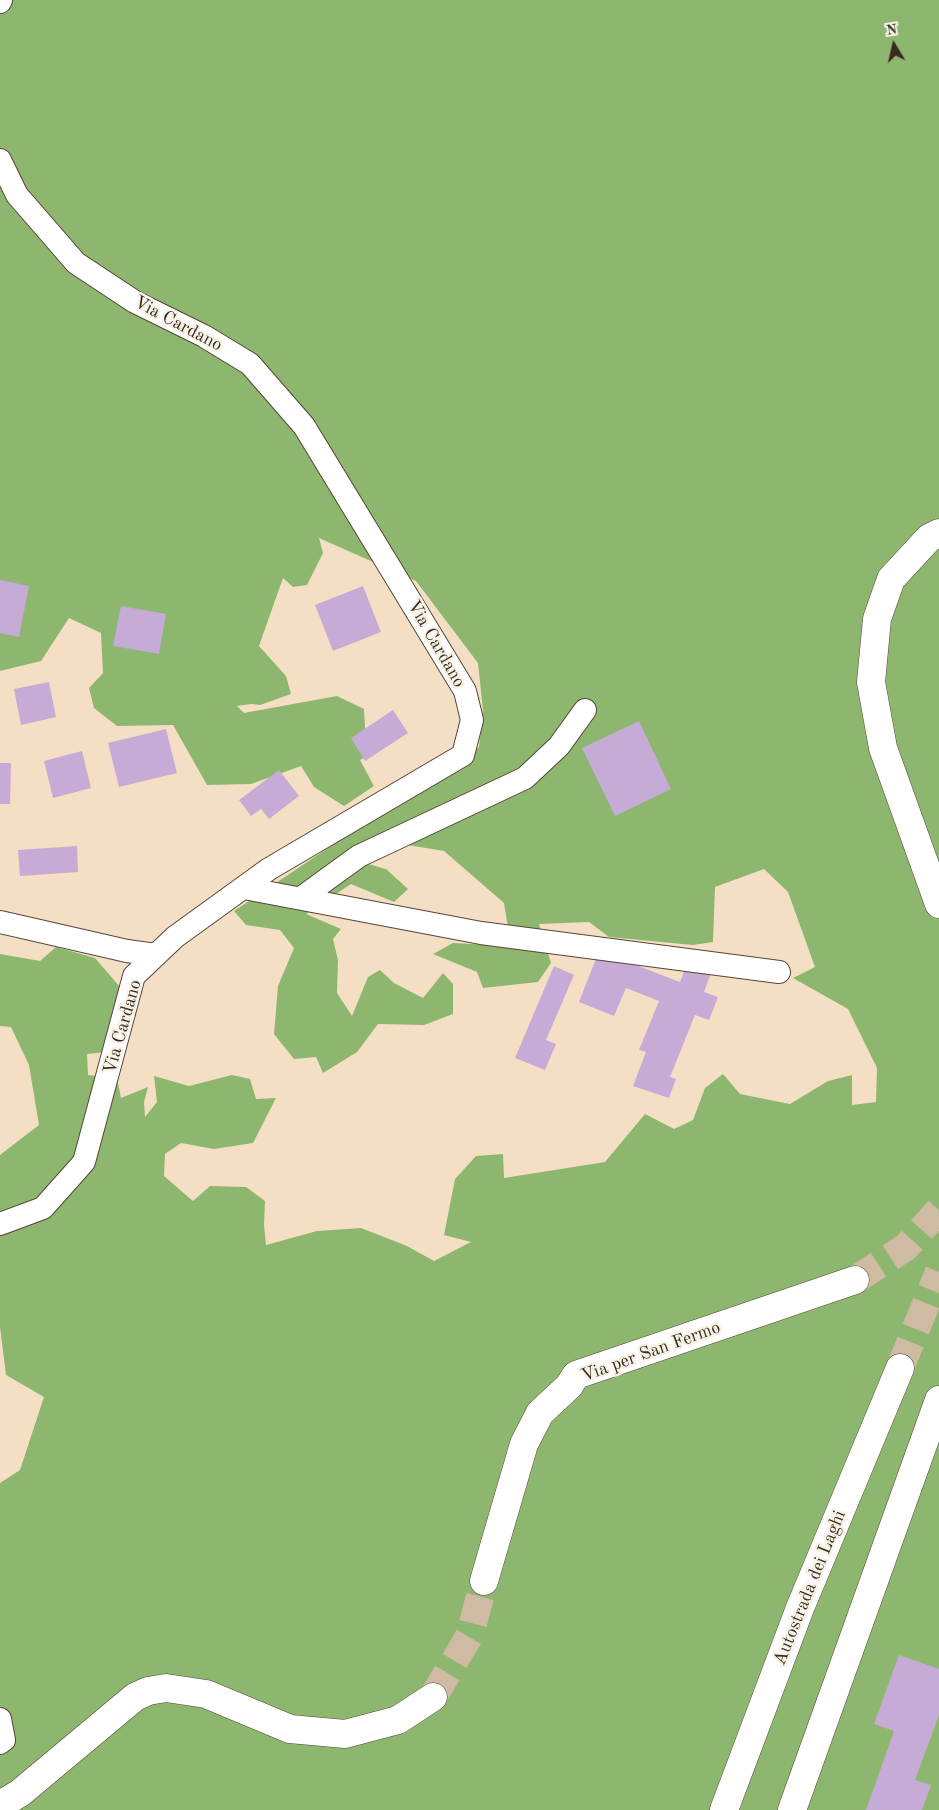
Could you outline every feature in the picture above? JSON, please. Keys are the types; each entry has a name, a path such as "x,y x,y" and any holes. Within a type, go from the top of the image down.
{"main road":[{"path":"939,533 929,538 891,579 877,619 871,682 884,748 939,904"},
{"name":"Via per San Fermo","path":"484,1581 524,1444 540,1413 569,1386 576,1375 856,1280"},
{"name":"Autostrada dei Laghi","path":"724,1810 800,1608 900,1368"},
{"path":"792,1810 939,1400"},
{"path":"0,1805 20,1793 135,1697 148,1691 166,1688 206,1694 290,1729 345,1734 398,1720 433,1697"}],"street":[{"name":"Via Cardano","path":"0,160 17,195 76,262 135,302 204,336 250,364 304,426 465,691 472,720 463,755 269,869 175,937 134,976 84,1162 44,1208 0,1224"},
{"path":"301,898 359,856 525,778 559,746 585,710"},
{"path":"244,888 481,933 779,972"},
{"path":"0,922 127,951 156,955"},
{"path":"0,1719 4,1740 0,1743"}],"green space":[{"path":"0,0 939,0 939,1810 0,1810 0,1483 20,1470 44,1397 6,1375 0,1327 0,1155 39,1125 29,1065 11,1027 0,1026 0,954 40,961 56,947 95,958 120,987 111,1016 129,1032 125,1050 87,1054 88,1075 117,1078 121,1098 148,1087 144,1102 145,1117 157,1102 154,1076 189,1086 232,1075 250,1079 256,1099 276,1098 253,1143 214,1149 181,1143 165,1154 164,1176 193,1201 210,1186 246,1187 265,1201 264,1225 266,1245 317,1231 361,1228 407,1246 434,1261 471,1242 444,1235 455,1179 476,1156 503,1154 504,1178 605,1162 645,1114 674,1129 693,1120 705,1088 723,1074 740,1094 790,1104 828,1081 852,1075 852,1105 876,1102 877,1068 848,1009 793,978 815,967 788,892 764,869 715,887 713,942 693,945 609,937 589,922 539,924 551,963 538,982 483,988 477,972 433,954 453,943 511,946 504,903 444,851 408,845 368,864 386,869 408,889 394,902 351,884 306,914 341,929 333,939 338,960 337,993 352,1016 368,977 380,970 394,983 423,998 443,973 453,984 453,1014 424,1025 378,1024 357,1052 323,1073 316,1057 294,1059 274,1034 278,986 294,948 280,930 246,925 234,911 479,747 483,710 478,663 416,581 319,538 323,553 307,585 293,587 283,578 259,646 286,676 291,694 260,705 237,706 244,713 337,696 364,709 365,728 382,741 374,752 360,760 374,786 344,806 314,787 301,766 251,784 207,785 173,725 117,726 94,708 89,688 103,673 101,633 69,618 41,661 0,671"}],"building":[{"path":"0,580 29,586 19,637 0,633"},
{"path":"363,586 381,632 333,651 315,605"},
{"path":"121,606 166,614 159,654 113,646"},
{"path":"49,682 56,717 21,725 14,689"},
{"path":"393,710 408,733 365,761 351,738"},
{"path":"639,721 671,789 615,816 582,748"},
{"path":"166,729 177,773 119,787 108,743"},
{"path":"82,751 91,788 53,798 44,761"},
{"path":"0,763 11,763 10,804 0,804"},
{"path":"279,770 299,796 269,819 261,809 251,816 239,800"},
{"path":"77,846 78,872 20,876 18,850"},
{"path":"599,951 680,982 687,964 711,973 704,992 718,997 709,1020 695,1015 670,1077 676,1079 669,1098 633,1086 646,1052 639,1050 659,1001 626,988 614,1016 579,1002"},
{"path":"554,966 574,975 546,1040 556,1044 545,1070 515,1058"},
{"path":"899,1655 939,1669 939,1715 915,1780 931,1785 922,1810 866,1810 894,1731 874,1724"}],"tunnel":[{"path":"855,1280 906,1247 939,1210"},
{"path":"900,1368 939,1272"},
{"path":"433,1697 470,1635 484,1581"}]}
